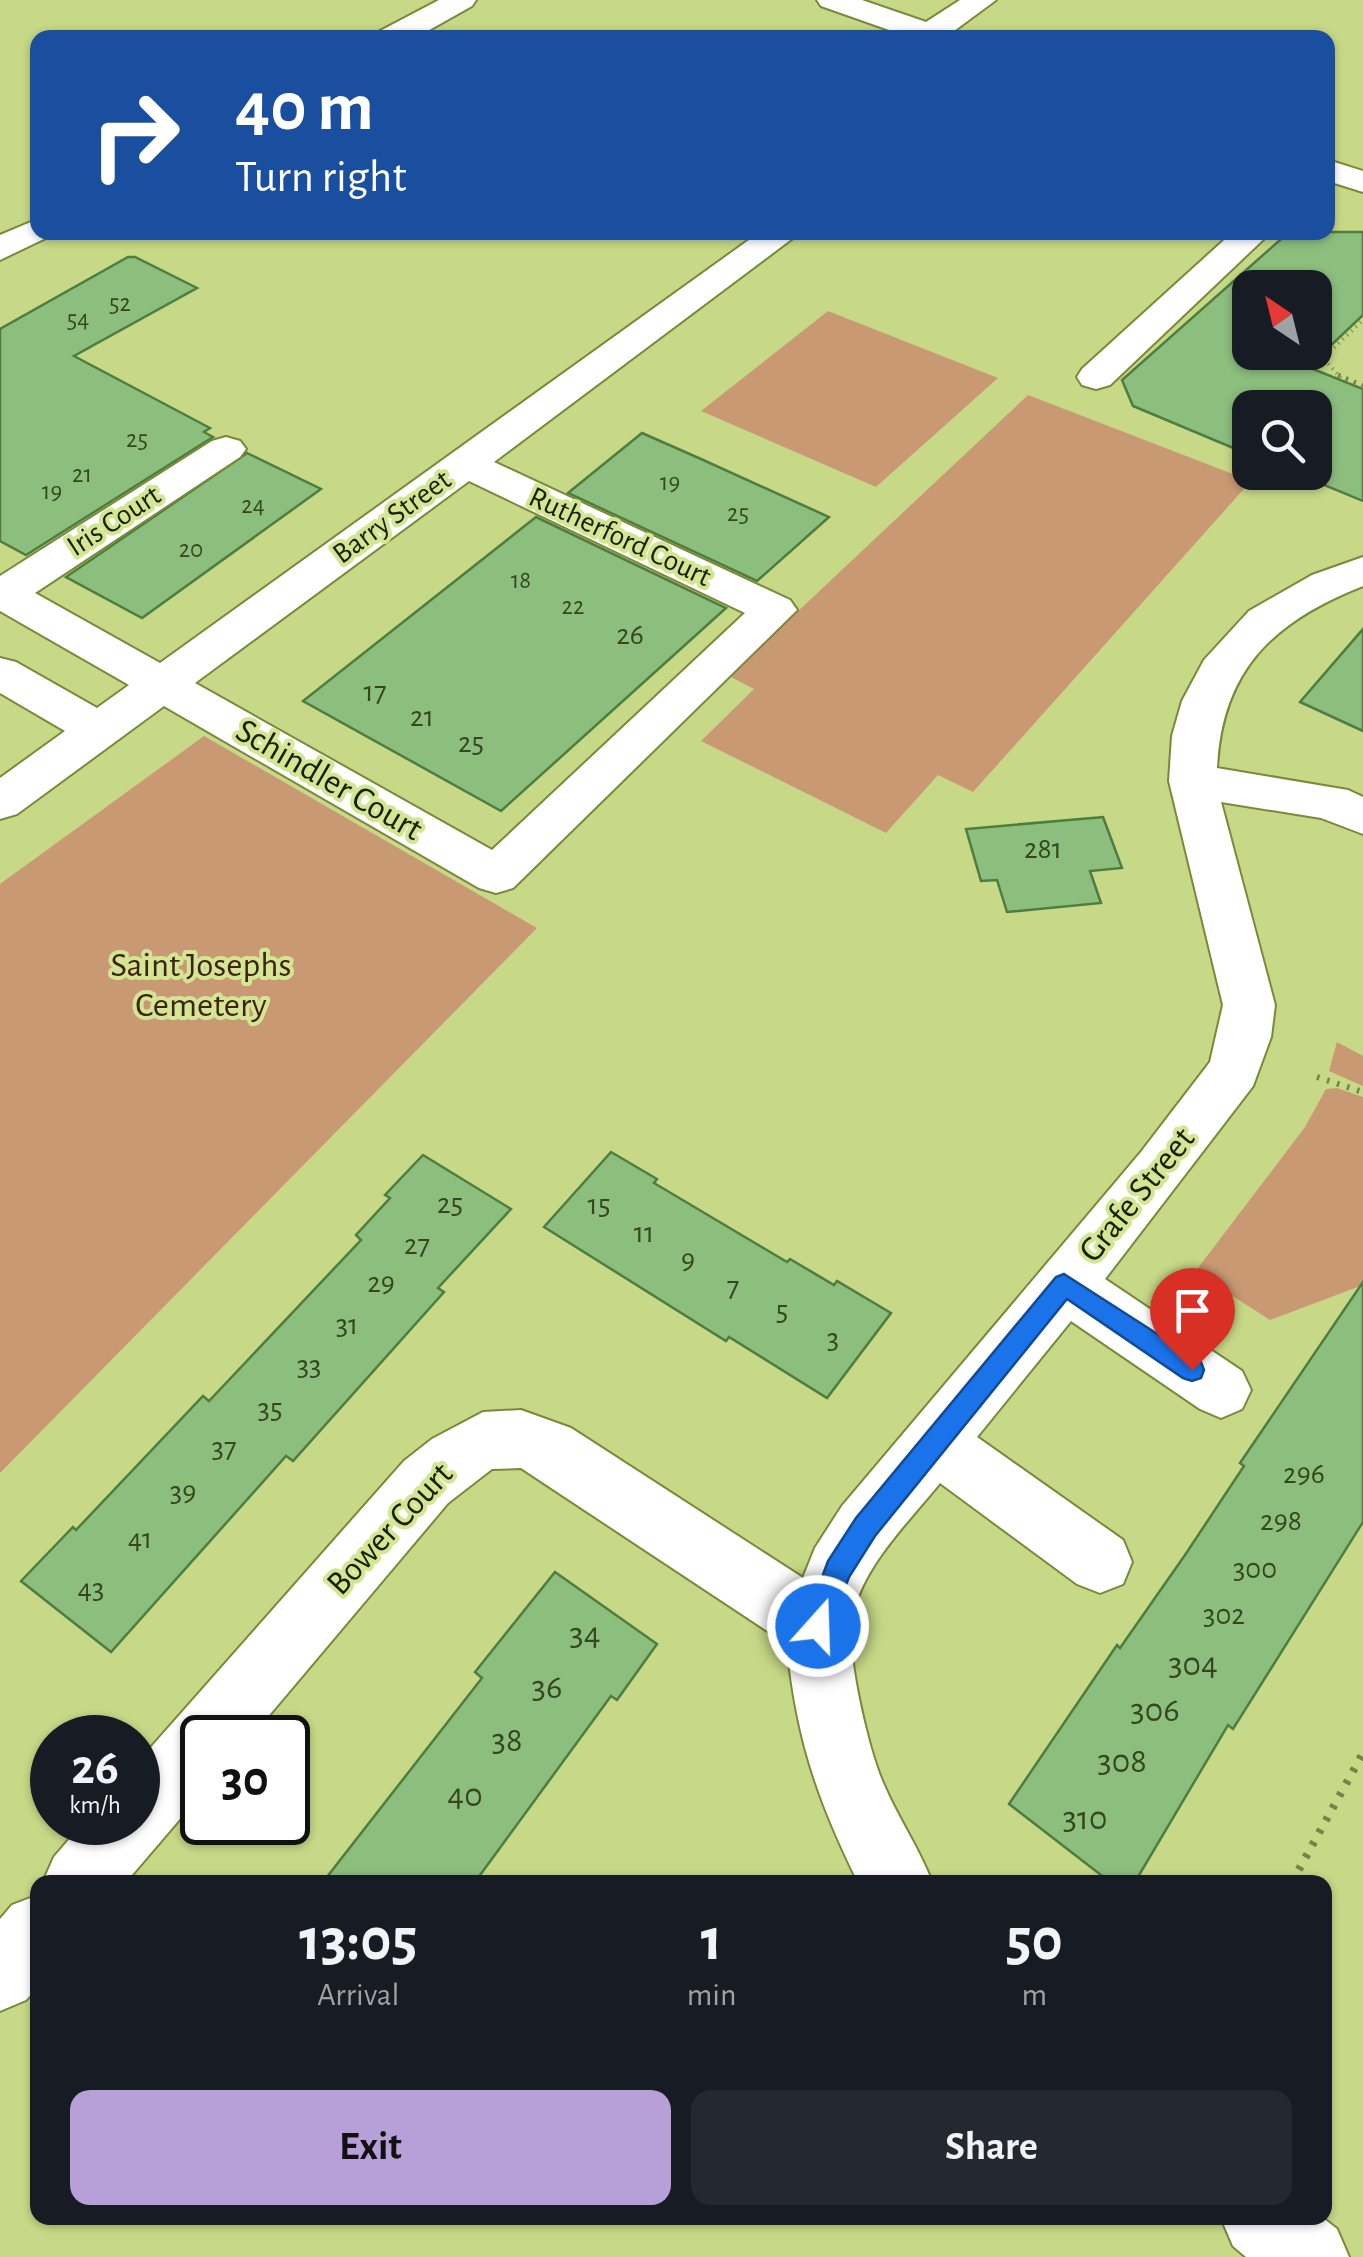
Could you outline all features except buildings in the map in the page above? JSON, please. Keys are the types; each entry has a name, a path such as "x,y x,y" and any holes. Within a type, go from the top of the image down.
{"street":[{"path":"406,30 460,0"},
{"path":"832,0 922,30"},
{"path":"943,30 981,0"},
{"path":"0,249 30,233"},
{"name":"Barry Street","path":"0,802 773,240"},
{"path":"1096,377 1245,240"},
{"name":"Iris Court","path":"162,684 2,593 226,449"},
{"name":"Rutherford Court","path":"465,464 775,610 496,875"},
{"name":"Grafe Street","path":"892,1875 852,1796 827,1710 818,1626 838,1570 865,1527 1161,1168 1234,1071 1245,1038 1249,1005 1193,781 1194,736 1205,696 1228,656 1252,630 1292,601 1363,571"},
{"path":"0,673 99,730"},
{"name":"Schindler Court","path":"162,684 496,875"},
{"path":"1193,781 1331,802 1363,817"},
{"path":"1064,1284 1220,1390"},
{"name":"Bower Court","path":"225,1715 426,1482 483,1441 521,1439 550,1448 818,1626"},
{"path":"934,1442 1100,1562"},
{"name":"Bower Court","path":"160,1790 180,1767"},
{"path":"85,1875 111,1845"},
{"path":"0,1974 30,1940"},
{"path":"1270,2225 1308,2257"}],"path":[{"path":"1363,320 1322,358 1339,376 1363,386"},
{"path":"1318,1077 1363,1092"},
{"path":"1296,1875 1363,1753"}],"green space":[{"path":"828,311 998,378 876,487 701,411"},
{"path":"1028,395 1232,474 1232,490 1243,490 973,792 938,775 886,833 701,741 754,689 729,676"},
{"name":"Saint Josephs Cemetery","path":"204,736 537,928 0,1473 0,884"},
{"path":"1337,1042 1363,1056 1363,1086 1329,1071"},
{"path":"1337,1088 1363,1097 1363,1285 1270,1320 1195,1272 1305,1127 1326,1089"}],"route":[{"path":"818,1626 838,1570 865,1527 1064,1284 1192,1370"}]}
